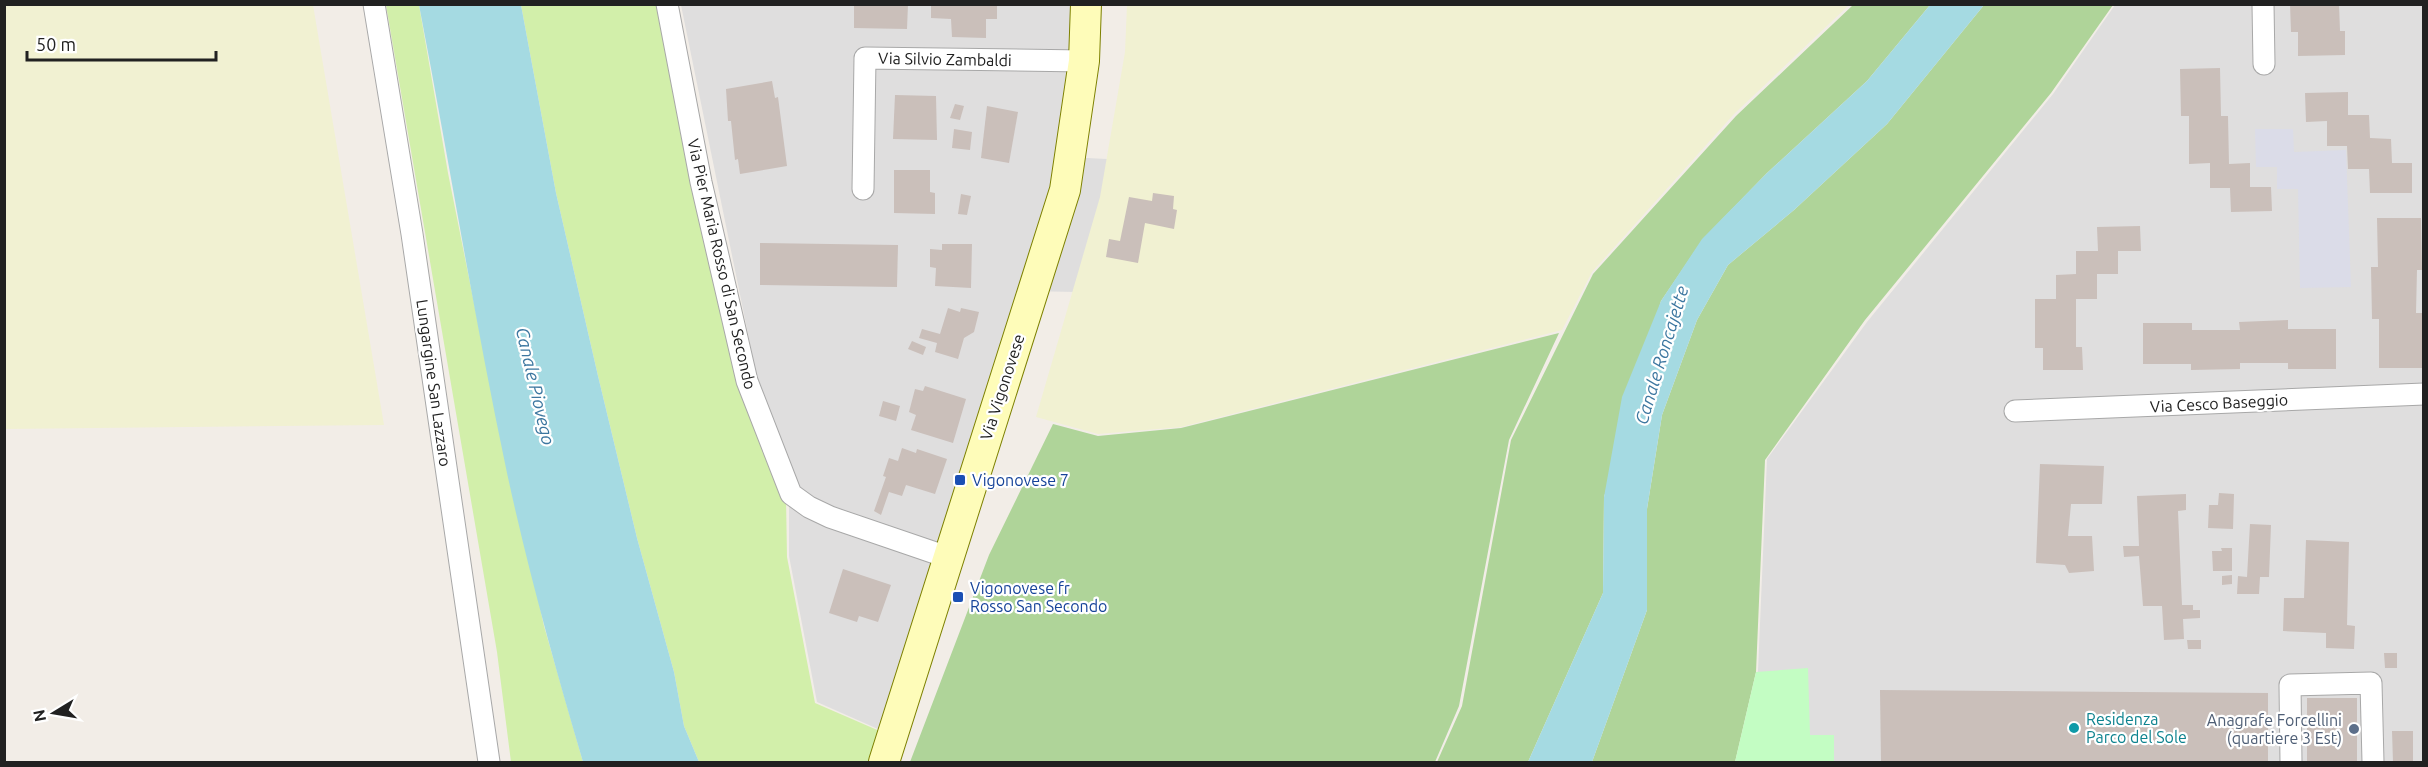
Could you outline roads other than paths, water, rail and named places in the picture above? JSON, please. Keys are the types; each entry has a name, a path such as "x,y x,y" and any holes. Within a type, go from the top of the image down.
{"main road":[{"name":"Via Vigonovese","path":"884,762 1065,190 1084,61 1086,4"}],"street":[{"name":"Lungargine San Lazzaro","path":"374,4 412,234 489,762"},
{"name":"Via Pier Maria Rosso di San Secondo","path":"667,4 701,182 747,381 791,495 808,507 830,517 947,557"},
{"path":"2261,66 2263,4"},
{"name":"Via Silvio Zambaldi","path":"863,189 865,58 1084,61"},
{"name":"Via Cesco Baseggio","path":"2015,411 2424,394"},
{"path":"2291,762 2290,685 2371,683 2373,762"}],"water":[{"name":"Canale Piovego","path":"419,5 521,5 556,193 598,376 637,538 674,672 684,726 699,762 583,762 542,618 507,473"},
{"name":"Canale Roncajette","path":"1930,5 1984,5 1887,124 1794,210 1728,265 1697,320 1662,415 1647,509 1647,610 1592,762 1528,762 1603,593 1604,497 1622,397 1661,301 1702,239 1767,173 1867,81"}],"place":[{"name":"Vigonovese 7","path":"960,480"},
{"name":"Vigonovese fr Rosso San Secondo","path":"958,597"},
{"name":"Residenza Parco del Sole","path":"2074,728"},
{"name":"Anagrafe Forcellini (quartiere 3 Est)","path":"2354,729"}]}
